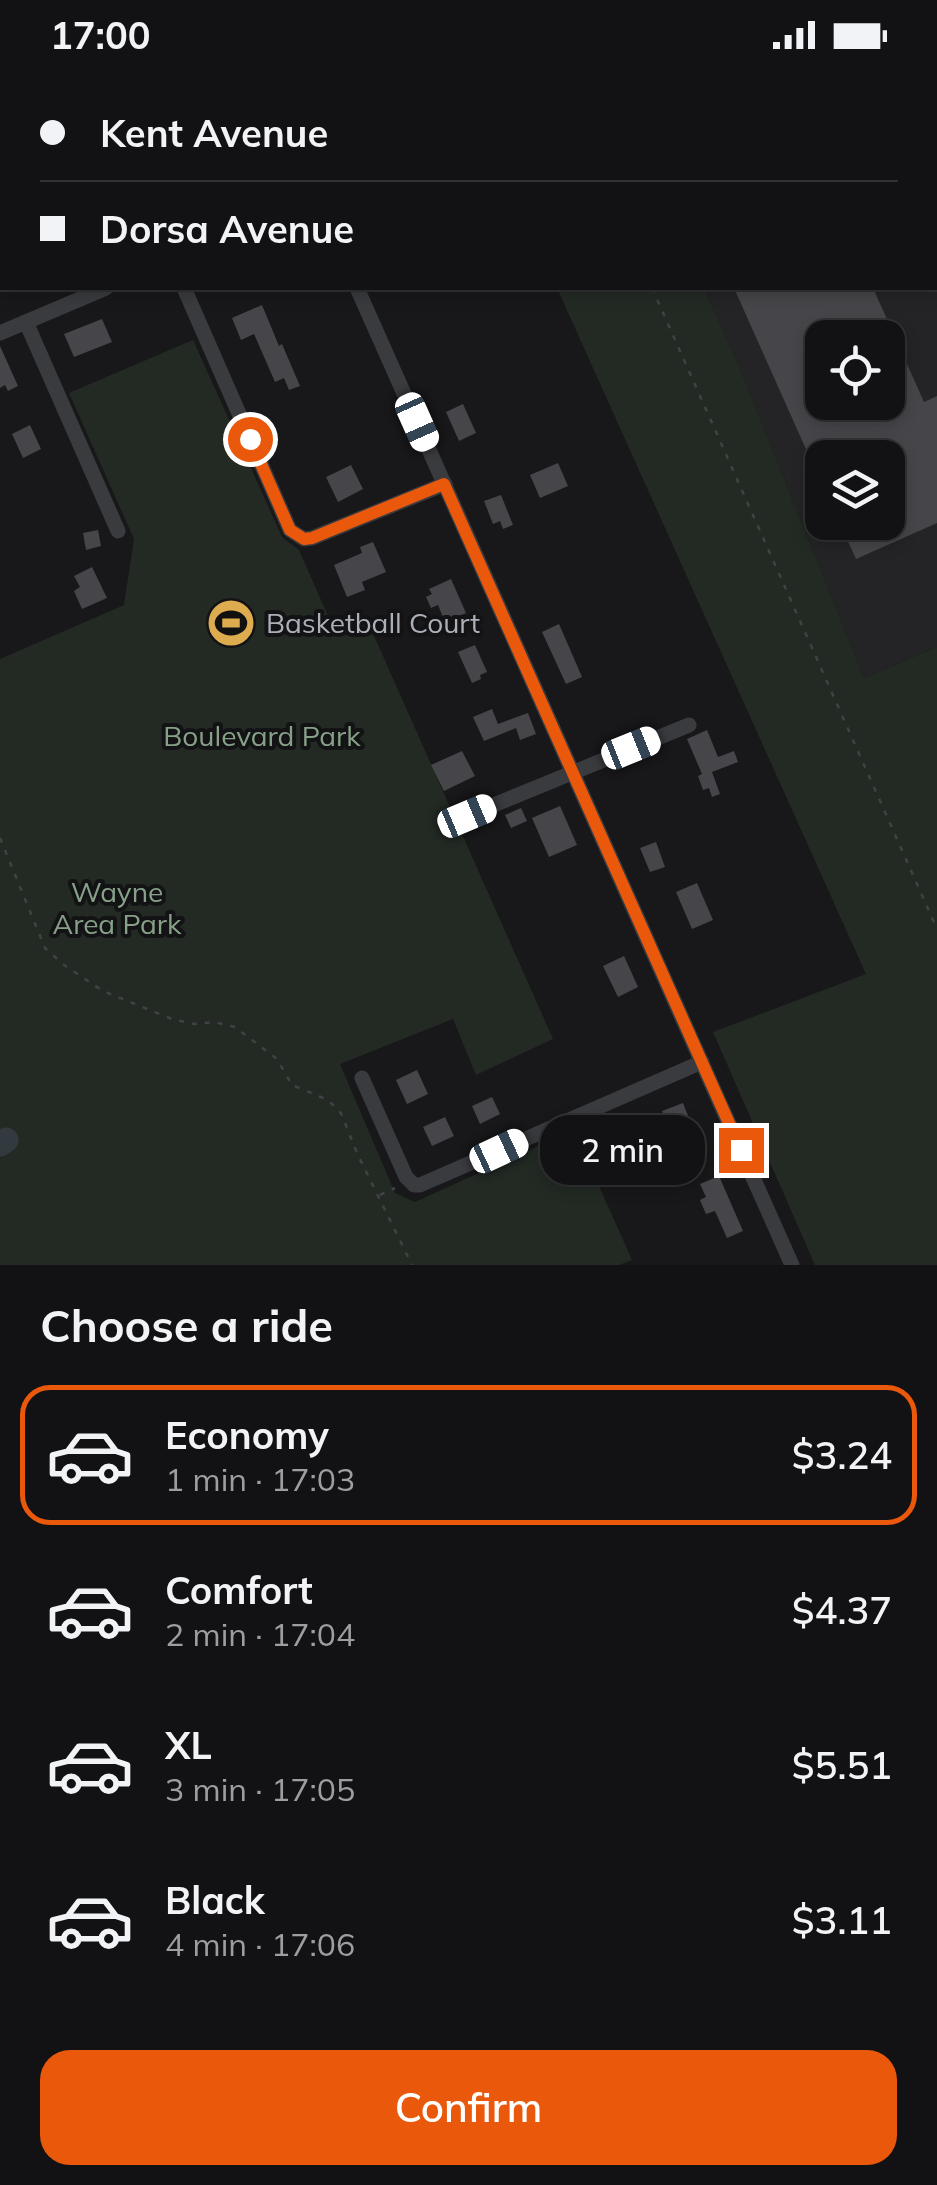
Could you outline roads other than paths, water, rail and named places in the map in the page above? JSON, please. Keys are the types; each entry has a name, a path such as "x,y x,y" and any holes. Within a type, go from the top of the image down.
{"street":[{"path":"0,334 101,290"},
{"path":"185,290 290,530 304,539 312,538 444,484"},
{"path":"359,290 792,1265"},
{"path":"26,322 118,531"},
{"path":"467,816 688,725"},
{"path":"362,1078 408,1181 420,1185 702,1062"}],"waterway":[{"path":"0,1144 6,1140"}],"place":[{"name":"Basketball Court","path":"231,623"}],"park label":[{"name":"Boulevard Park","path":"262,736"},
{"name":"Wayne Area Park","path":"117,908"}]}
